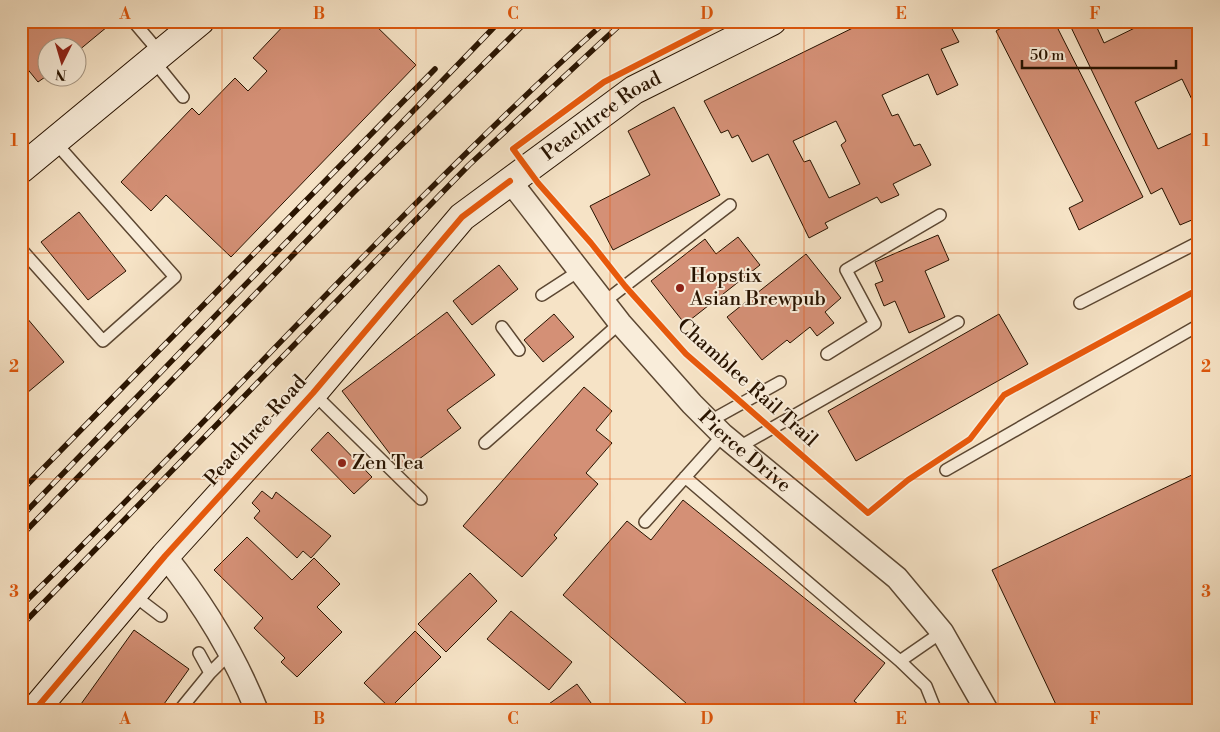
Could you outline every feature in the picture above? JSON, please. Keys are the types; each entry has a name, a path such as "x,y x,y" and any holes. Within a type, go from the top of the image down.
{"street":[{"path":"21,169 200,21"},
{"name":"Peachtree Road","path":"34,711 165,556 313,393 462,217 634,90 772,21"},
{"name":"Pierce Drive","path":"510,181 620,323 692,404 724,434 897,578 942,632 987,711"},
{"path":"165,556 185,581 231,652 257,711"}],"lane":[{"path":"133,21 183,98"},
{"path":"21,249 103,341 175,277 54,142"},
{"path":"604,302 730,205"},
{"path":"827,354 875,324 846,270 940,214"},
{"path":"1080,303 1199,242"},
{"path":"542,295 580,271"},
{"path":"724,434 958,322"},
{"path":"485,443 620,323"},
{"path":"946,470 1199,325"},
{"path":"502,327 520,350"},
{"path":"645,522 724,434 780,382"},
{"path":"313,393 421,499"},
{"path":"686,477 900,661 926,686 936,711"},
{"path":"132,594 160,616"},
{"path":"900,661 942,632"},
{"path":"179,711 210,673 231,652"},
{"path":"199,653 210,673"}],"building":[{"path":"21,21 113,22 88,43 88,38 38,38 38,82 21,61"},
{"path":"288,21 371,21 416,65 231,257 166,195 151,211 121,182 192,108 199,115 235,78 248,91 267,71 253,58"},
{"path":"867,21 963,21 951,27 959,42 941,49 958,85 937,95 928,74 882,95 892,116 898,114 914,146 920,144 931,165 893,184 899,195 881,203 877,197 825,223 828,228 809,238 768,154 752,162 738,135 732,138 728,130 721,133 704,101","holes":["836,121 846,141 841,145 860,184 829,198 810,160 804,162 793,141"]},
{"path":"1009,21 1054,21 1143,197 1079,230 1069,208 1083,201 996,31 1010,23"},
{"path":"1068,21 1094,21 1104,43 1149,21 1199,21 1199,114 1182,79 1135,102 1158,149 1199,130 1199,217 1180,225 1162,188 1151,194"},
{"path":"674,107 720,195 613,250 590,206 650,175 628,131"},
{"path":"79,212 126,271 88,300 41,242"},
{"path":"938,235 949,260 925,271 945,317 909,333 895,301 884,306 875,284 883,281 875,262"},
{"path":"738,237 760,265 685,324 651,281 705,239 716,254"},
{"path":"806,254 841,298 825,312 834,323 817,336 810,327 790,343 787,340 762,360 727,317"},
{"path":"499,265 518,289 472,325 453,301"},
{"path":"21,311 64,362 21,398"},
{"path":"447,312 495,375 447,410 461,428 403,471 342,391"},
{"path":"554,314 574,337 543,362 524,340"},
{"path":"999,314 1028,364 856,461 828,411"},
{"path":"584,387 612,411 596,430 612,443 586,473 598,484 554,535 557,538 522,577 463,526"},
{"name":"Zen Tea","path":"328,432 372,477 354,494 311,450"},
{"path":"1196,473 1199,479 1199,711 1059,711 992,570"},
{"path":"262,491 272,499 276,492 331,536 311,558 303,551 297,558 254,518 260,511 252,503"},
{"path":"683,500 885,663 854,701 867,711 695,711 563,595 627,521 651,540"},
{"path":"247,537 292,580 314,558 340,584 317,607 342,632 297,677 281,662 285,658 254,628 263,618 214,570"},
{"path":"470,573 497,601 446,652 418,624"},
{"path":"511,611 572,662 549,690 487,639"},
{"path":"134,630 189,669 159,711 76,711"},
{"path":"415,631 441,657 390,708 364,683"},
{"path":"577,684 597,711 539,711"}],"railway":[{"path":"21,517 500,21"},
{"path":"21,536 353,193 527,21"},
{"path":"21,606 95,533 456,163 606,21"},
{"path":"21,626 469,165 624,21"},
{"path":"21,491 435,69"}],"cycle path":[{"name":"Chamblee Rail Trail","path":"723,21 604,82 513,149 538,183 591,243 625,286 686,354 868,513 908,480 970,439 1004,395 1199,289"},
{"path":"34,711 165,556 313,393 462,217 510,181"}],"place":[{"name":"Hopstix Asian Brewpub","path":"680,288"},
{"name":"Zen Tea","path":"342,463"}]}
